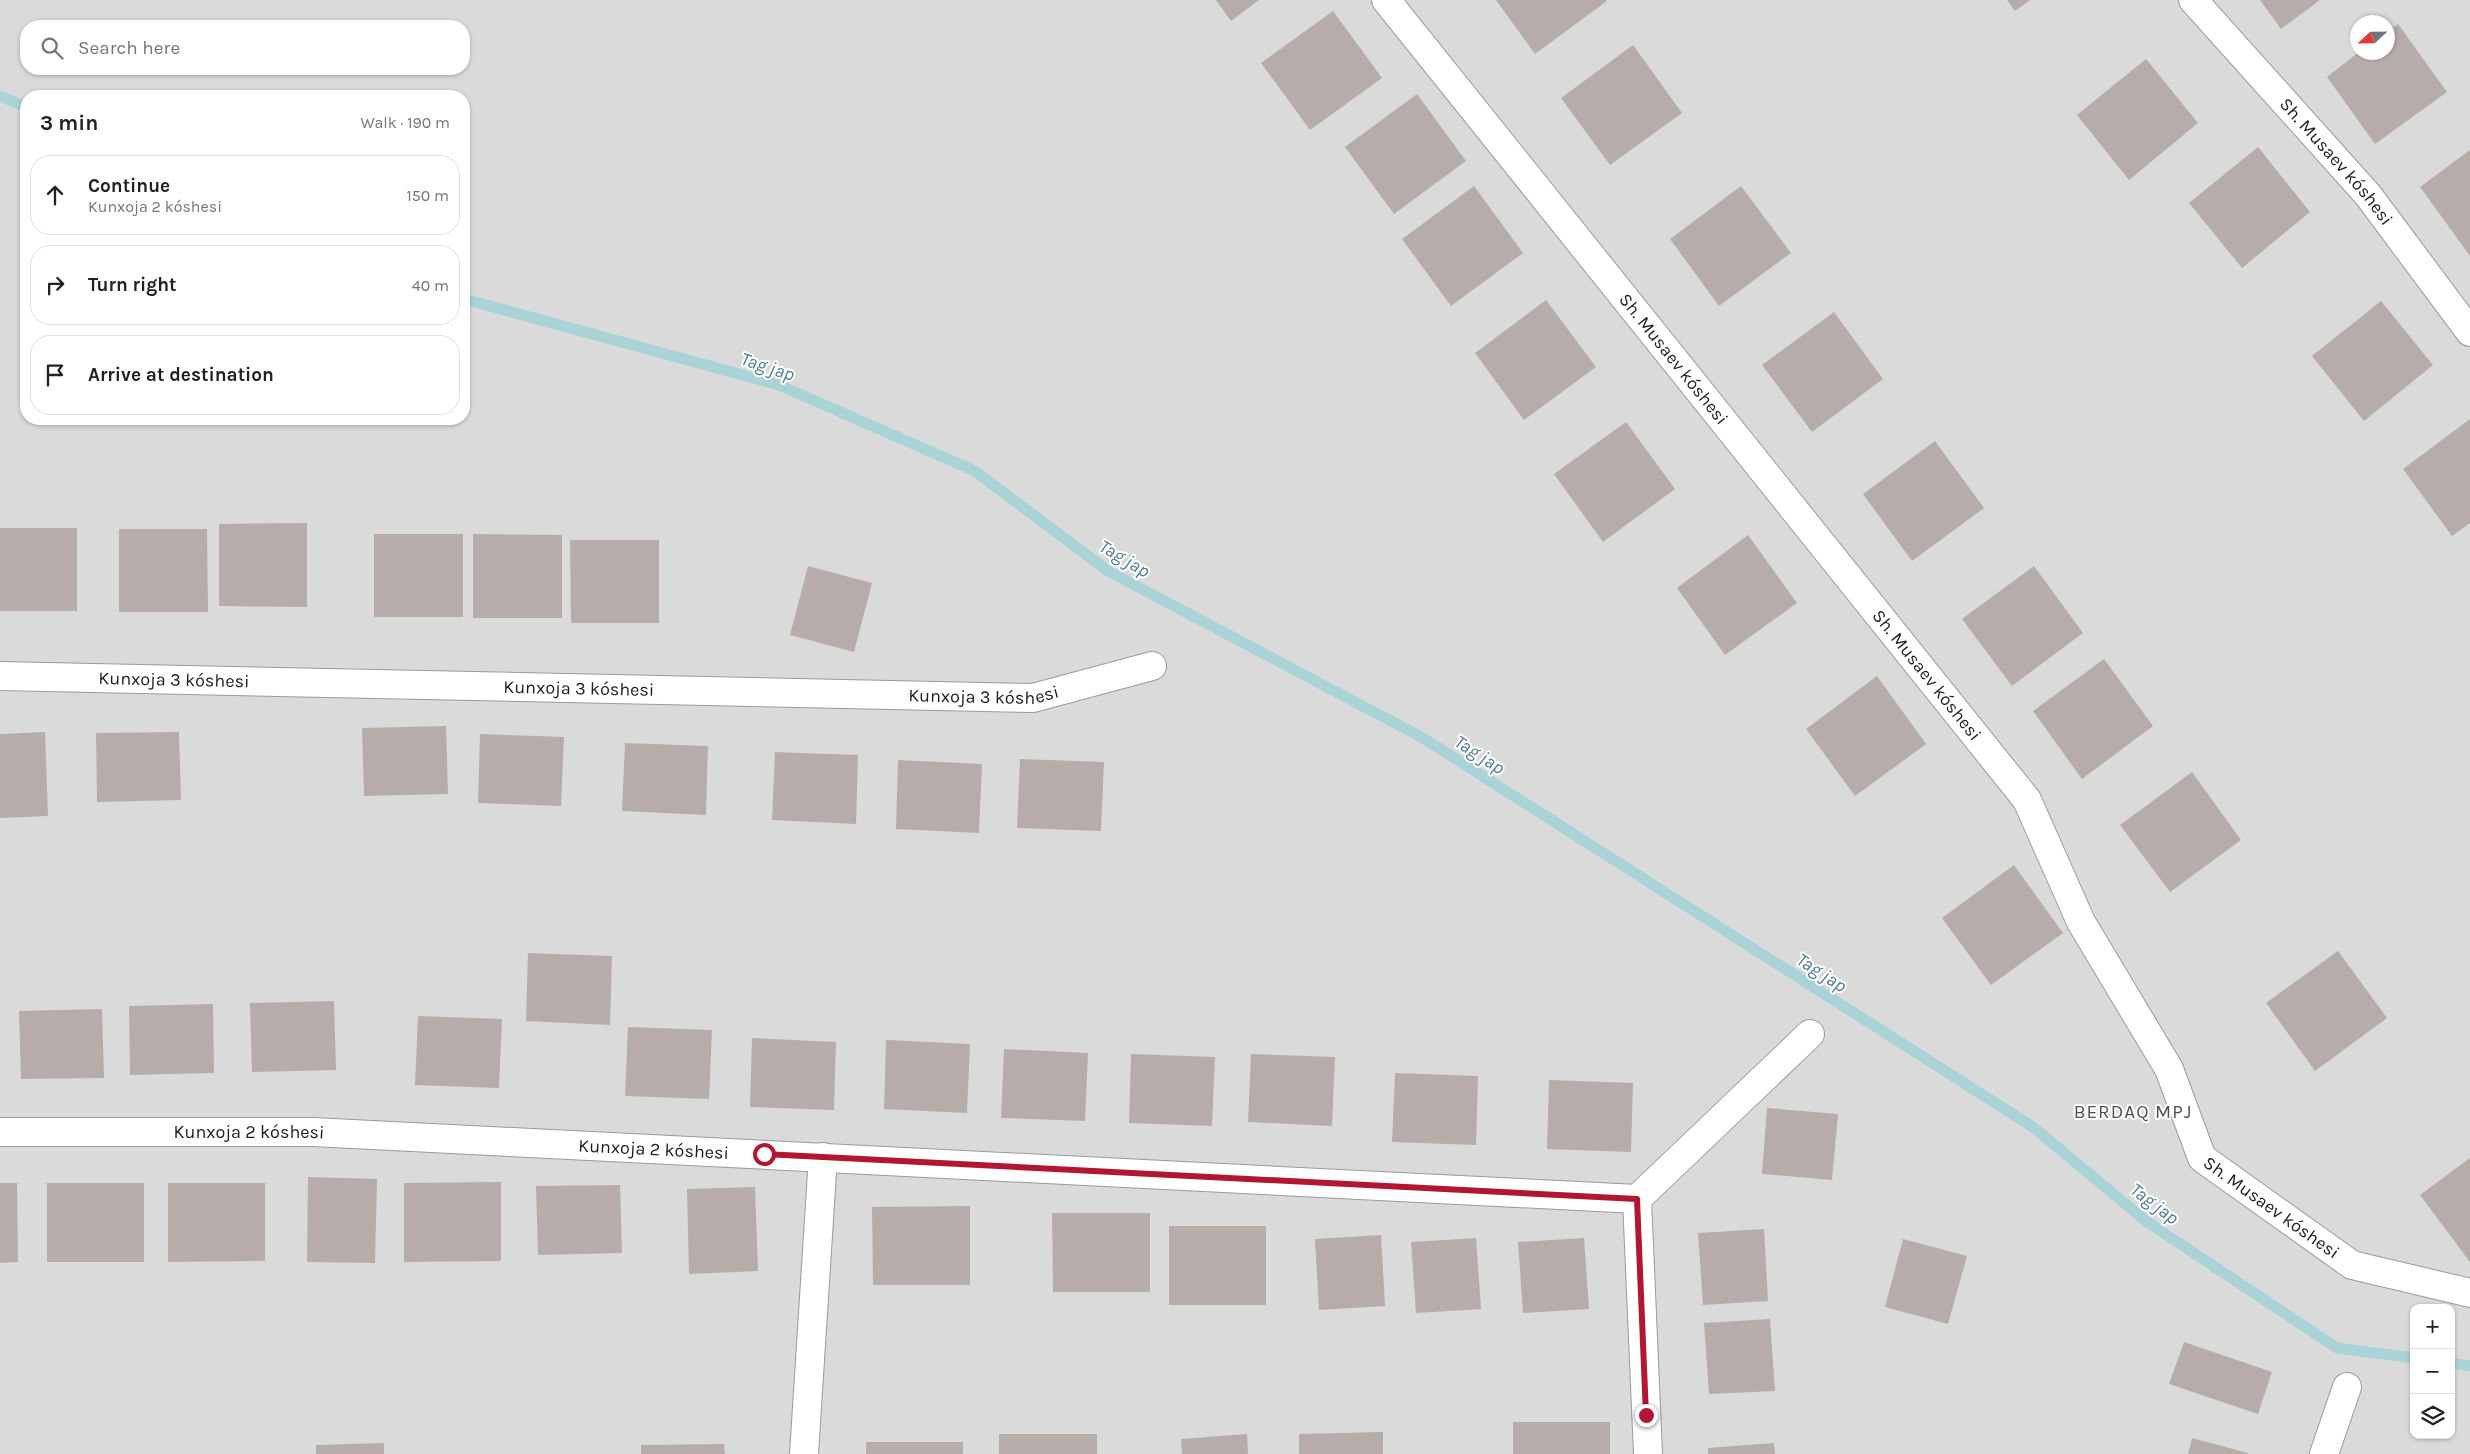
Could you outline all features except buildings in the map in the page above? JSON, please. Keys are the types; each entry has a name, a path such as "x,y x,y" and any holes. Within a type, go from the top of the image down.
{"street":[{"name":"Sh. Musaev kóshesi","path":"1386,0 2027,800 2081,922 2169,1069 2202,1158 2352,1265 2470,1293"},
{"name":"Sh. Musaev kóshesi","path":"2194,0 2368,195 2470,332"},
{"name":"Kunxoja 3 kóshesi","path":"0,676 1033,698 1152,666"},
{"path":"1648,1454 1637,1199 1810,1034"},
{"name":"Kunxoja 2 kóshesi","path":"0,1132 313,1132 823,1156 1637,1199"},
{"path":"804,1454 823,1156"},
{"path":"2324,1454 2347,1387"}],"shaded area":[{"path":"0,0 2470,0 2470,1454 0,1454"}],"waterway":[{"name":"Tag jap","path":"0,96 20,104"},
{"name":"Tag jap","path":"470,301 779,385 975,471 1108,571 1423,738 2033,1127 2146,1221 2337,1348 2410,1357"},
{"name":"Tag jap","path":"2455,1364 2470,1366"}],"district":[{"name":"BERDAQ MPJ","path":"2133,1111"}],"route":[{"path":"764,1154 1637,1199 1646,1415"}]}
